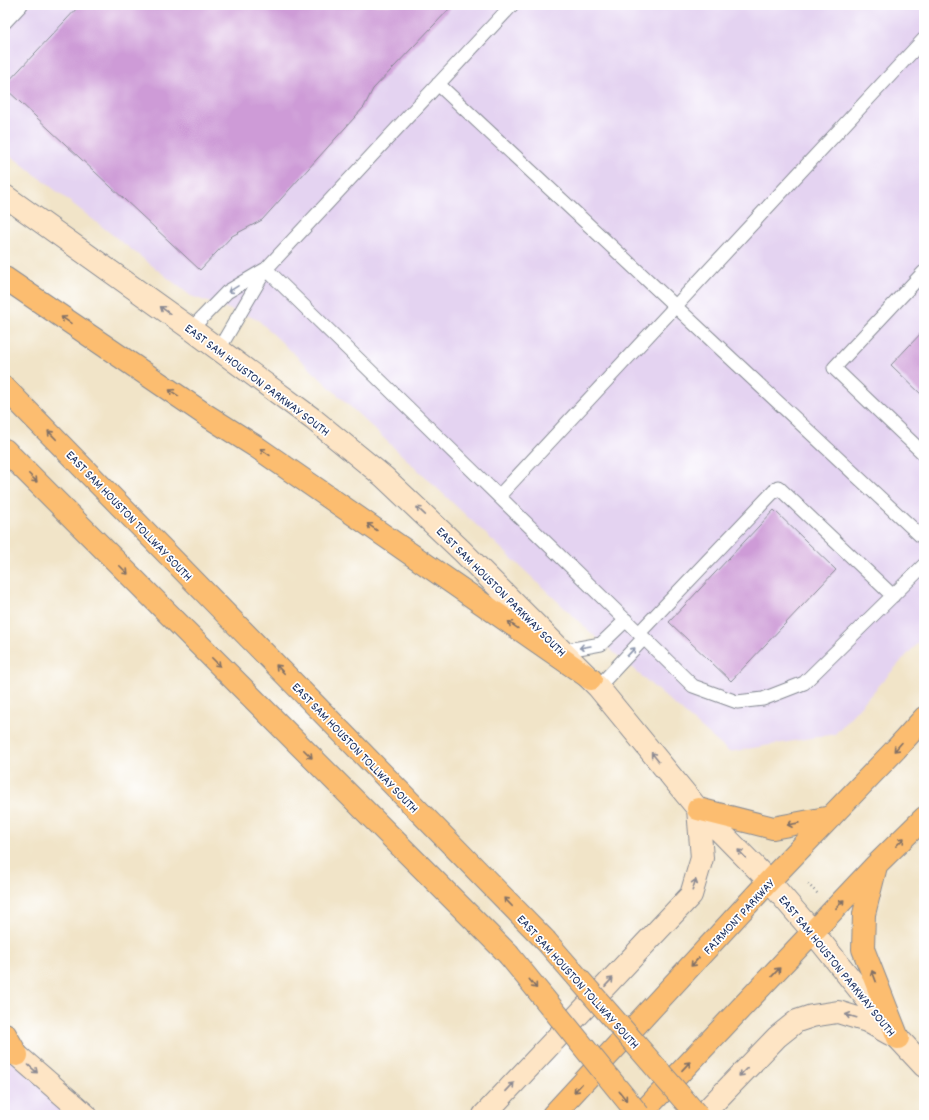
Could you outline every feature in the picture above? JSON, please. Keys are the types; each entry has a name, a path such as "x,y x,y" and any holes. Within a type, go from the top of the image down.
{"main road":[{"name":"EAST SAM HOUSTON PARKWAY SOUTH","path":"5,196 219,349 313,419 384,477 462,551 595,683 698,809 769,882 813,932 898,1038 924,1066"},
{"path":"5,278 206,415 255,446 595,683"},
{"name":"EAST SAM HOUSTON TOLLWAY SOUTH","path":"5,388 545,940 697,1115"},
{"path":"5,450 508,954 640,1115 876,865 924,818"},
{"name":"FAIRMONT PARKWAY","path":"553,1115 769,882 924,718"},
{"path":"484,1115 691,895 702,858 698,809 773,828 831,817"},
{"path":"876,865 864,914 864,949 898,1038"},
{"path":"702,1115 777,1037 797,1021 812,1016 838,1012 867,1021 898,1038"},
{"path":"5,1034 11,1049 86,1115"}],"lane":[{"path":"5,22 21,5"},
{"path":"219,349 266,269 512,5"},
{"path":"499,496 924,39"},
{"path":"438,84 924,539"},
{"path":"191,329 227,292 266,269"},
{"path":"266,269 693,686 737,702 763,699 804,683 924,565"},
{"path":"924,272 834,368 924,454"},
{"path":"595,683 642,635 778,487 893,596"},
{"path":"562,651 600,644 626,620"}],"path":[{"path":"808,884 819,895"}],"shaded area":[{"path":"5,5 924,5 924,636 835,734 729,752 588,630 257,319 191,296 5,151"},
{"path":"5,1052 71,1115 5,1115"}],"building":[{"path":"80,5 453,5 373,89 364,107 262,220 232,236 200,270 5,88 5,85"},
{"path":"924,330 924,397 891,365"},
{"path":"774,510 836,570 731,681 669,622"}]}
